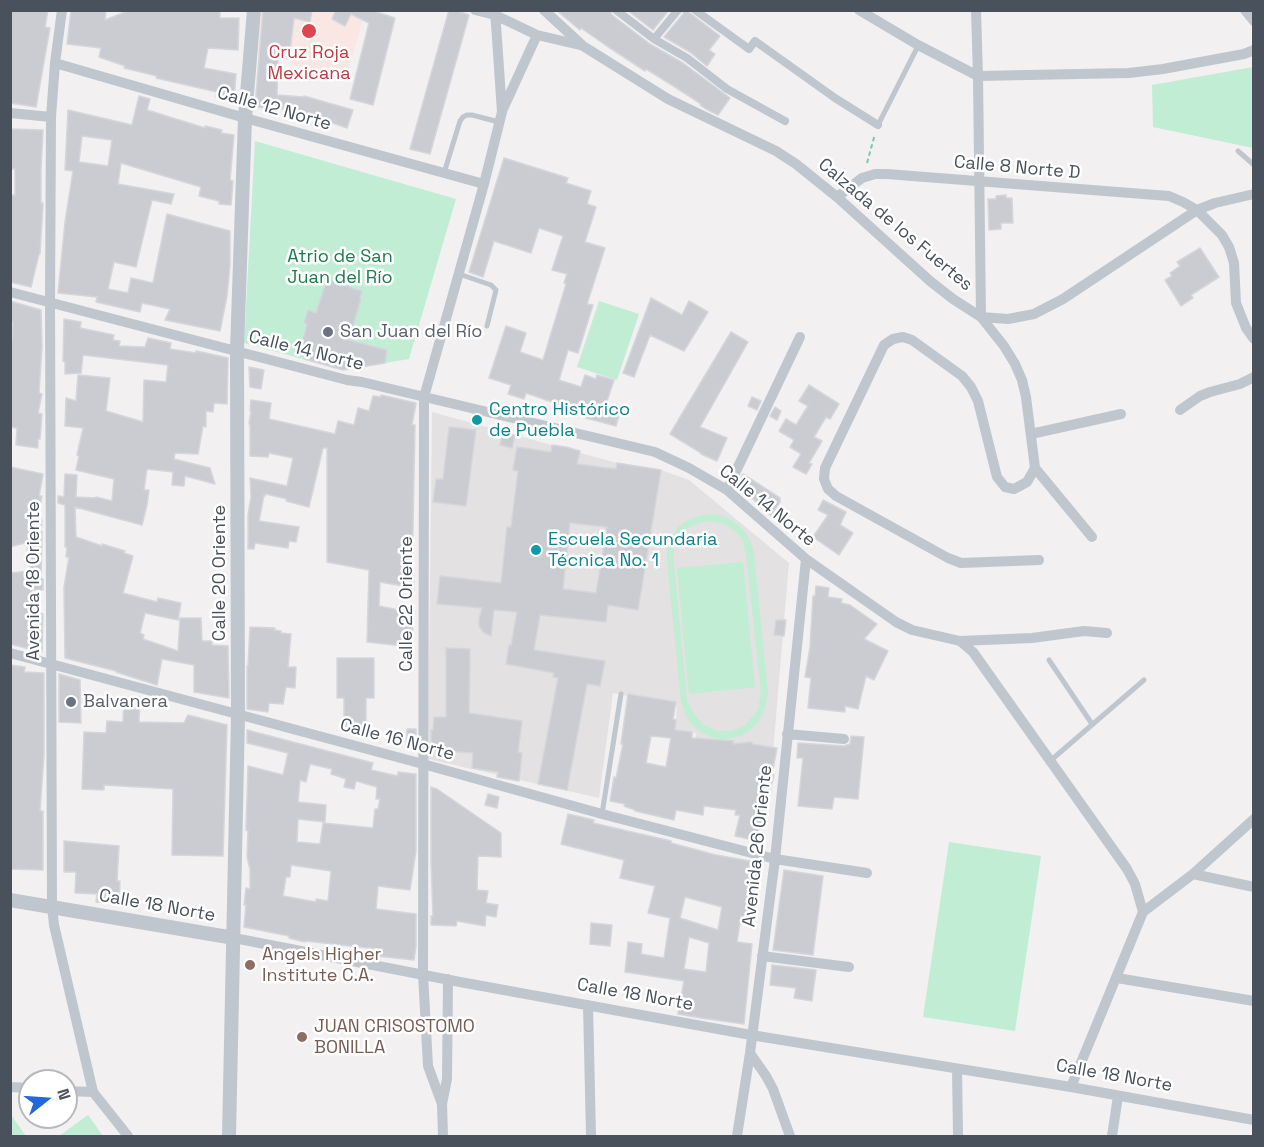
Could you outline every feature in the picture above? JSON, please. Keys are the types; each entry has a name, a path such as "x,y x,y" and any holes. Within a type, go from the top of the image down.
{"street":[{"name":"Avenida 18 Oriente","path":"62,10 51,117 52,906 54,925 93,1092 128,1137"},
{"name":"Calle 20 Oriente","path":"229,1137 238,715 237,350 245,118 254,10"},
{"name":"Calzada de los Fuertes","path":"475,10 495,13 537,35 583,46"},
{"name":"Calzada de los Fuertes","path":"544,10 583,46 669,99 776,151 796,164 837,197 930,281 981,317 1008,319 1034,314 1063,299 1197,210 1215,203 1254,194"},
{"path":"616,10 654,39 687,58 727,89 785,121"},
{"path":"654,39 678,10"},
{"path":"696,10 749,49 755,41 835,98 878,125"},
{"path":"859,10 918,45 978,76 1129,73 1163,69 1244,54 1254,50"},
{"path":"976,10 981,317 1004,346 1022,380 1035,468 1092,537"},
{"path":"1245,10 1254,21"},
{"name":"Calle 22 Oriente","path":"495,13 501,117"},
{"name":"Calle 22 Oriente","path":"442,1104 428,1066 423,974 424,397 501,117 537,35"},
{"name":"Calle 12 Norte","path":"55,63 484,184"},
{"path":"10,113 51,117"},
{"name":"Calle 8 Norte D","path":"862,178 875,174 887,174 1169,196 1197,210 1222,235 1234,263 1236,303 1246,328 1254,339"},
{"path":"837,197 862,178"},
{"name":"Calle 14 Norte","path":"10,292 347,380 655,452 727,490 806,559 896,622 912,630 960,640 1032,638 1084,631 1107,633"},
{"path":"1035,468 1027,482 1014,489 1005,487 997,477 978,401 971,387 962,376 912,340 903,337 893,339 884,345 825,468 824,478 828,489 836,496 948,558 961,562 1039,560"},
{"path":"727,490 800,338"},
{"path":"1180,410 1200,396 1240,384 1254,377"},
{"path":"1031,434 1121,414"},
{"name":"Avenida 26 Oriente","path":"737,1137 775,859 806,559"},
{"path":"960,640 973,652 1127,869 1135,884 1143,912"},
{"name":"Calle 16 Norte","path":"10,653 775,859 867,873"},
{"path":"787,734 844,739"},
{"path":"1071,1087 1143,912 1193,874 1254,819"},
{"path":"1193,874 1254,887"},
{"name":"Calle 18 Norte","path":"10,900 234,938 448,980 751,1035 1071,1087 1254,1120"},
{"path":"762,956 849,967"},
{"path":"1117,978 1254,1001"},
{"name":"Calle 22 Oriente","path":"443,1137 442,1104 447,1079 448,980"},
{"path":"588,1005 591,1137"},
{"path":"750,1053 773,1089 790,1137"},
{"path":"957,1069 958,1137"},
{"path":"78,1091 93,1092"},
{"path":"1112,1137 1118,1095"}],"lane":[{"path":"878,125 918,45"},
{"path":"444,173 463,117 467,114 501,117"},
{"path":"1238,151 1254,165"},
{"path":"459,274 491,285 496,290 487,326"},
{"path":"1049,660 1092,724"},
{"path":"1050,761 1144,680"},
{"path":"602,814 621,694"}],"path":[{"path":"862,178 878,125"}],"shaded area":[{"name":"Cruz Roja Mexicana","path":"261,11 365,11 346,79 291,64 289,59 258,51"},
{"path":"432,412 617,463 661,470 689,480 789,563 773,752 695,745 696,733 675,731 677,706 613,693 599,798 428,759"}],"green space":[{"path":"1253,67 1253,148 1153,127 1152,85"},
{"name":"Atrio de San Juan del Río","path":"255,141 456,199 409,359 343,370 244,343"},
{"path":"599,301 639,314 617,380 577,367"},
{"path":"702,515 724,516 740,526 752,545 768,693 765,708 754,727 741,736 722,740 700,732 685,714 681,701 667,563 668,543 678,527","holes":["709,521 724,524 739,535 746,555 761,693 758,709 754,715 744,726 731,731 717,731 704,725 694,714 687,700 673,553 677,540 691,526"]},
{"path":"743,562 755,687 689,694 677,568"},
{"path":"949,842 1041,856 1015,1031 923,1017"},
{"path":"11,1115 18,1125 18,1129 21,1129 26,1136 11,1136"},
{"path":"88,1115 103,1136 59,1136 69,1129 78,1129 78,1122"}],"building":[{"path":"10,10 48,10 45,27 50,28 36,107 10,103"},
{"path":"106,10 105,20 130,10 220,10 220,18 239,18 238,50 208,48 204,68 236,74 234,99 216,97 217,92 124,68 125,66 99,57 101,48 67,44 71,11"},
{"path":"263,10 312,10 310,22 294,18 289,59 278,56 277,95 304,96 353,110 347,128 299,111 255,107"},
{"path":"336,10 371,10 395,18 373,105 350,99 369,23 351,14 345,26 332,19"},
{"path":"449,10 469,15 430,154 410,149"},
{"path":"556,10 610,10 612,15 650,44 683,63 730,98 718,115 706,109 581,28 580,30"},
{"path":"627,10 669,10 653,30"},
{"path":"684,10 720,36 709,50 715,54 707,66 690,52 664,37"},
{"path":"139,96 150,99 147,110 234,135 230,180 233,181 231,205 219,204 219,201 199,196 201,187 121,163 118,184 174,194 171,204 152,200 136,267 114,262 108,289 128,293 131,278 153,283 167,214 230,231 227,296 220,331 165,320 170,309 142,303 140,312 96,302 97,297 58,293 73,171 65,170 68,110 132,125","holes":["82,136 112,140 108,166 79,162"]},
{"path":"10,129 43,130 40,254 31,287 10,282 10,195 15,195 15,169 10,169"},
{"path":"504,158 568,178 566,183 591,191 587,204 596,207 585,242 605,248 587,304 593,305 578,353 568,350 559,380 581,387 585,375 596,379 597,375 614,380 605,407 620,411 616,426 586,418 587,414 526,393 524,399 508,394 511,385 489,378 506,326 526,333 520,352 543,360 567,274 552,270 563,236 539,228 531,253 494,241 483,277 469,272"},
{"path":"1006,195 1006,198 1012,198 1013,223 1001,223 1001,229 989,230 988,199"},
{"path":"1200,248 1219,277 1191,295 1193,298 1181,306 1165,280 1172,276 1170,273 1180,266 1177,262"},
{"name":"San Juan del Río","path":"327,279 362,291 349,340 387,350 385,363 343,370 304,359 308,346 302,344 307,324 304,323 308,310 316,313"},
{"path":"651,298 682,315 689,301 708,312 684,351 650,335 634,377 623,373"},
{"path":"10,301 41,310 42,346 39,393 42,394 38,413 42,414 38,448 16,445 17,428 10,427 10,342 12,342 13,322 10,322"},
{"path":"64,319 81,322 80,328 114,335 113,340 120,341 119,346 145,347 148,338 171,343 170,349 196,353 196,351 228,358 227,404 214,403 213,412 206,411 206,427 203,426 198,454 175,453 174,459 210,468 215,484 185,476 184,486 172,485 173,472 147,469 144,490 149,490 142,525 75,507 76,537 125,551 124,553 133,556 123,593 157,602 158,598 181,603 178,620 145,613 140,633 144,635 143,639 178,651 180,618 201,618 202,641 212,641 212,645 228,646 229,698 194,692 194,665 162,659 157,685 116,671 65,658 64,587 69,557 66,557 67,547 65,547 65,505 58,503 58,496 64,497 65,474 77,475 76,497 96,497 112,501 114,479 76,470 83,428 65,426 66,398 76,401 78,375 110,378 106,411 143,422 144,380 166,382 168,365 83,355 81,373 65,374"},
{"path":"731,332 748,342 700,427 727,438 717,461 701,454 670,434"},
{"path":"249,367 264,370 261,389 250,387"},
{"path":"809,385 839,404 830,419 826,417 814,437 822,441 809,463 812,464 806,474 793,467 801,454 790,447 794,440 779,431 786,419 796,425 808,406 799,401"},
{"path":"381,395 416,403 412,425 415,425 412,576 414,577 414,588 380,582 379,606 413,613 412,647 367,642 369,570 327,562 327,448 323,448 309,507 286,501 287,499 264,495 259,521 299,527 296,542 289,541 288,548 255,543 254,549 248,549 250,478 287,486 293,458 269,453 268,457 250,456 251,400 271,403 269,419 335,434 338,421 354,425 358,408 369,411 373,396 381,397"},
{"path":"752,397 761,401 757,410 748,406"},
{"path":"775,407 781,411 777,420 770,416"},
{"path":"449,427 476,430 466,506 433,502 436,479 443,479"},
{"path":"503,432 515,435 512,448 500,445"},
{"path":"552,445 580,451 577,464 616,469 617,463 661,470 638,610 608,605 606,622 540,615 534,650 605,661 600,686 587,684 567,790 538,784 558,678 553,677 554,673 506,664 517,612 494,610 491,636 483,632 479,626 482,608 437,604 440,576 501,583 507,527 511,527 518,471 513,470 517,447 551,452","holes":["570,523 607,527 596,593 563,589"]},
{"path":"10,467 43,474 39,496 42,496 37,519 42,520 41,579 43,579 43,590 31,590 34,613 43,614 42,652 10,644 10,573 30,571 31,550 27,550 28,542 10,547"},
{"path":"743,474 780,498 771,516 738,485"},
{"path":"823,500 846,512 840,525 853,533 839,555 813,537 828,515 818,510"},
{"path":"816,586 829,588 828,597 842,599 841,603 850,605 877,624 864,639 888,651 874,680 866,676 858,709 845,706 845,712 808,708 811,678 805,677"},
{"path":"776,620 786,620 784,636 774,635"},
{"path":"250,627 275,628 274,630 281,631 281,633 291,634 288,667 296,667 295,688 286,687 283,704 269,703 268,712 247,709"},
{"path":"446,648 470,649 469,713 522,721 518,752 522,753 519,781 497,777 498,772 472,768 473,753 431,750 431,730 433,730 434,717 446,717"},
{"path":"337,658 374,658 374,698 366,698 366,726 344,726 344,698 337,698"},
{"path":"10,665 25,667 24,672 44,673 44,754 40,811 43,811 43,870 10,869"},
{"name":"Balvanera","path":"59,674 80,680 81,723 59,722"},
{"path":"628,694 676,702 673,719 676,720 675,730 692,732 692,738 734,741 733,744 752,742 752,744 777,748 772,774 774,775 768,800 766,800 758,841 735,836 740,815 735,815 736,810 704,806 703,815 676,810 674,820 635,811 624,806 625,804 610,801 623,744 621,744","holes":["651,736 671,738 666,767 646,763"]},
{"path":"124,697 140,697 139,722 184,723 188,715 227,725 223,856 172,855 173,789 104,785 104,790 82,789 84,732 106,733 107,721 123,722"},
{"path":"407,729 416,729 416,749 406,749"},
{"path":"247,730 373,763 371,770 398,776 398,772 416,774 416,851 410,890 378,886 376,909 416,914 414,960 376,956 377,949 305,942 289,938 289,936 244,927 246,888 250,889 250,869 247,857 248,831 246,830 248,766 283,775 288,753 247,743","holes":["310,764 332,769 331,774 346,779 344,787 354,789 356,781 377,787 376,799 380,799 378,809 375,809 373,828 323,823 320,844 297,842 298,819 325,822 326,805 298,802 300,780 306,782","291,865 331,871 328,901 316,899 316,902 283,896 286,877 290,877"]},
{"path":"851,736 864,737 858,799 834,797 832,809 798,806 803,758 797,758 798,743 844,746 850,744"},
{"path":"431,787 501,833 501,857 478,856 477,890 488,891 486,903 498,905 496,917 486,915 485,926 457,921 456,926 431,925 431,916 433,916"},
{"path":"488,794 499,797 497,808 485,805"},
{"path":"568,814 594,820 593,823 671,841 671,843 716,855 761,863 754,919 741,916 737,942 752,944 744,1024 678,1014 684,981 625,972 628,942 642,944 641,954 664,958 670,918 648,913 655,886 620,878 624,860 561,844","holes":["685,897 722,907 718,930 680,918","689,937 709,943 706,972 684,969"]},
{"path":"64,841 119,846 117,881 120,881 119,903 96,902 97,894 75,893 76,872 64,872"},
{"path":"784,870 823,876 813,955 773,950"},
{"path":"591,923 612,925 610,946 590,944"},
{"path":"772,965 816,970 812,1001 794,998 796,988 770,985"}],"place":[{"name":"Cruz Roja Mexicana","path":"309,31"},
{"name":"San Juan del Río","path":"328,332"},
{"name":"Centro Histórico de Puebla","path":"477,420"},
{"name":"Escuela Secundaria Técnica No. 1","path":"536,550"},
{"name":"Balvanera","path":"71,702"},
{"name":"Angels Higher Institute C.A.","path":"250,965"},
{"name":"JUAN CRISOSTOMO BONILLA","path":"302,1037"}]}
